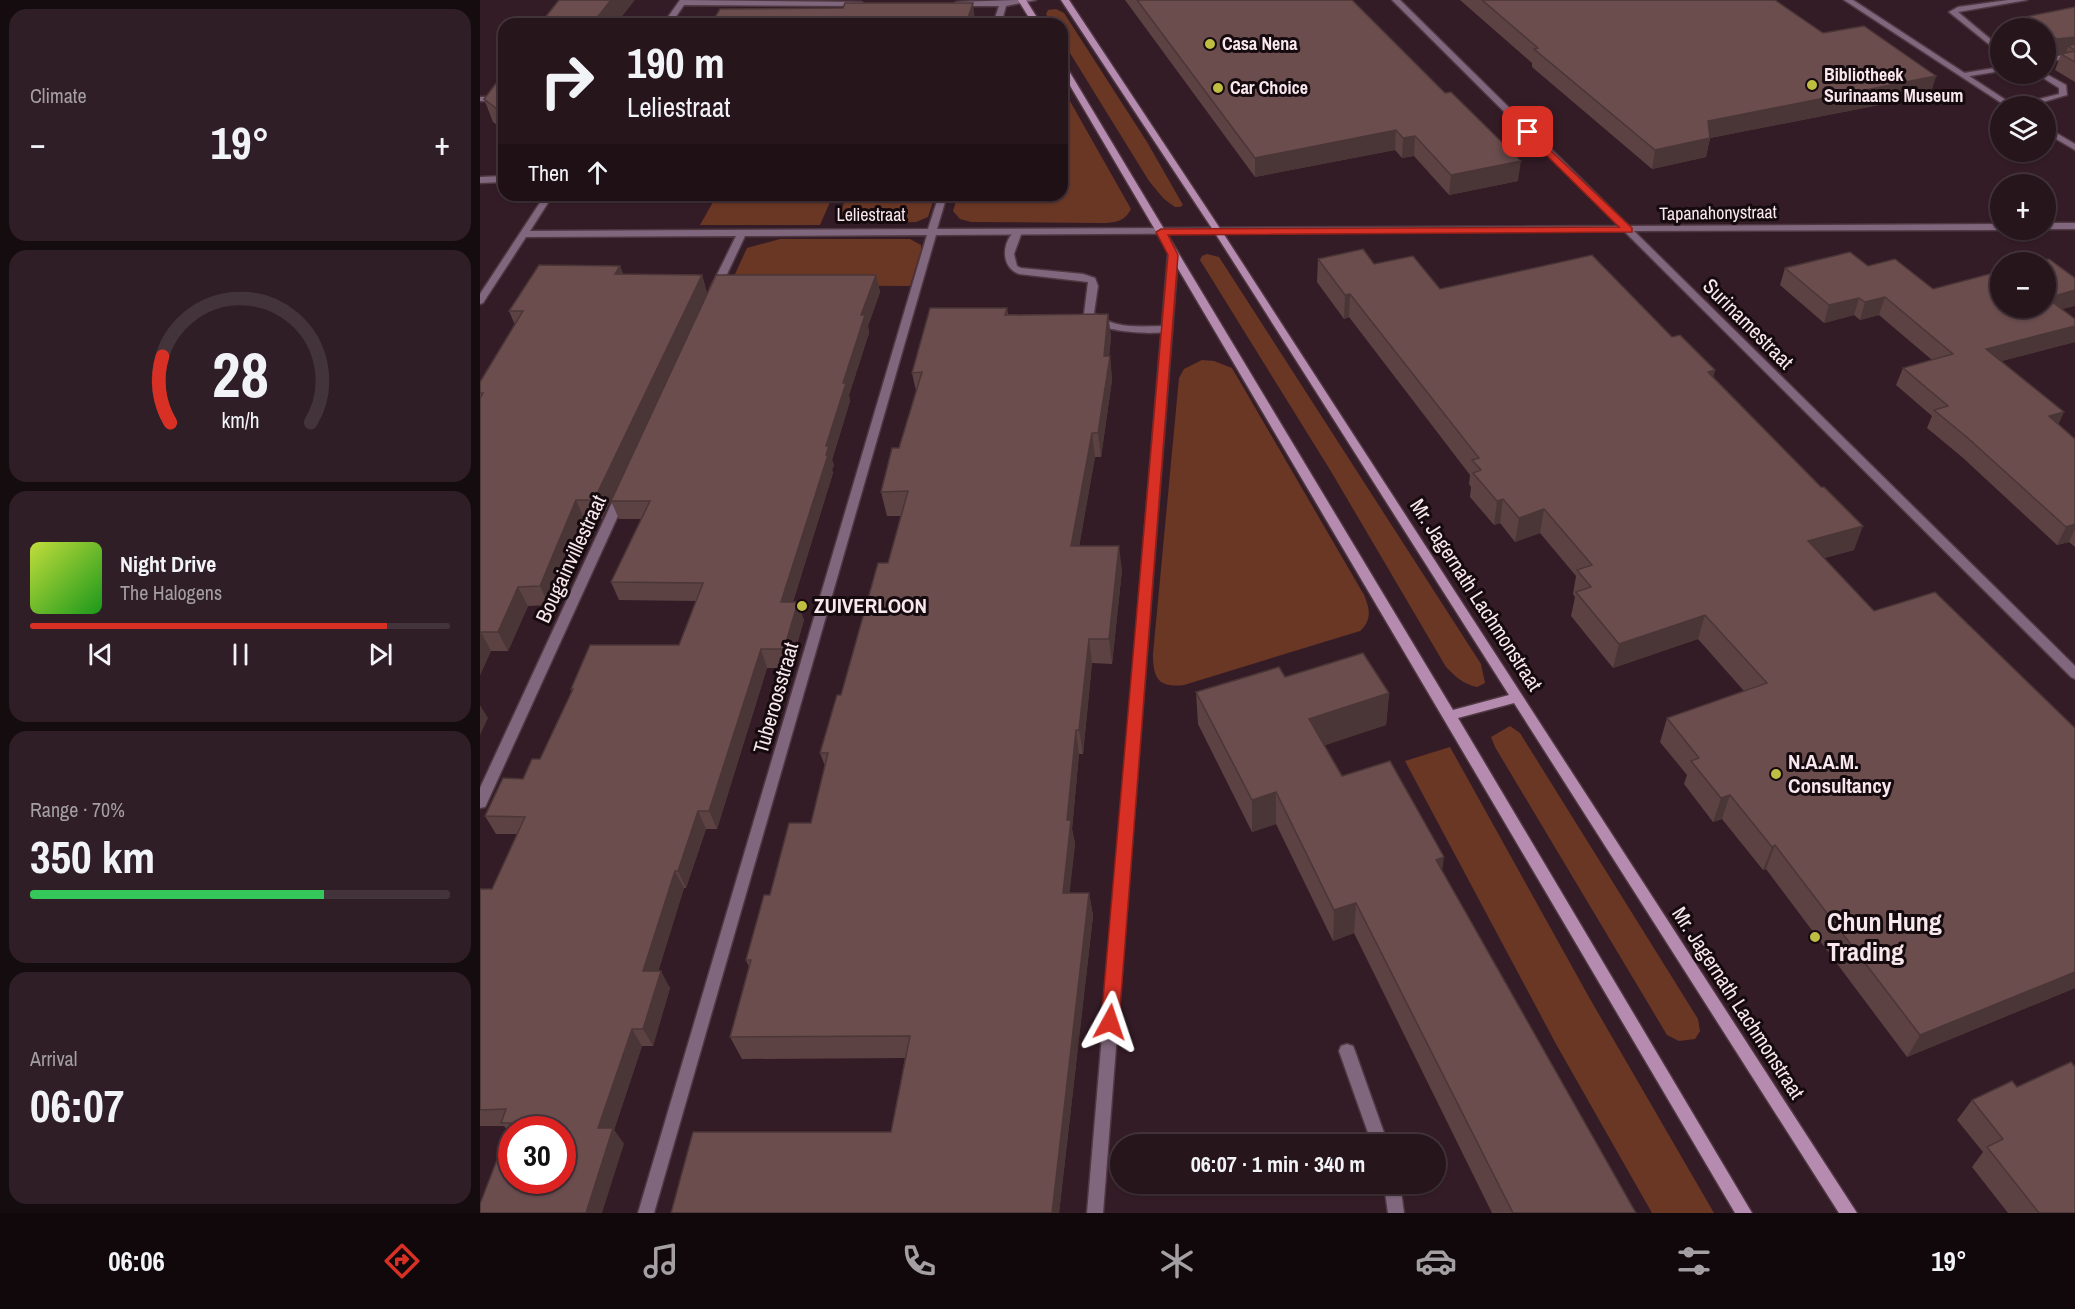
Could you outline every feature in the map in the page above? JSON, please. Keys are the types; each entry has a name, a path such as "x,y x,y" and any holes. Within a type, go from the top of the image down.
{"main road":[{"name":"Mr. Jagernath Lachmonstraat","path":"1065,0 1218,233 1850,1213"},
{"path":"1022,1 1033,18"},
{"path":"1068,76 1173,255 1451,715 1744,1213"},
{"path":"1451,715 1518,697"}],"street":[{"path":"944,4 1003,4 1032,0"},
{"name":"Surinamestraat","path":"1396,0 2075,674"},
{"path":"1848,0 1996,96"},
{"path":"1990,43 1953,12 1958,9 2024,0"},
{"path":"671,18 683,2 873,4"},
{"path":"999,18 1003,4"},
{"path":"2056,58 2075,55"},
{"path":"1964,75 1990,71"},
{"path":"2056,83 2063,87 2063,95 2056,97"},
{"path":"480,99 498,99"},
{"path":"2056,136 2075,148"},
{"path":"480,180 498,178"},
{"path":"480,301 545,201"},
{"name":"Tuberoosstraat","path":"646,1213 941,201"},
{"path":"2056,226 2075,226"},
{"name":"Tapanahonystraat","path":"1218,233 1990,227"},
{"path":"712,297 741,232"},
{"path":"1017,232 1009,256 1012,268 1019,271 1083,277 1092,280 1089,314 1094,320 1108,326 1167,329"},
{"name":"Leliestraat","path":"523,234 1218,233"},
{"path":"1095,1213 1173,255"},
{"name":"Bougainvillestraat","path":"480,803 628,480"},
{"path":"1347,1051 1376,1134"},
{"path":"1393,1194 1396,1213"}],"shaded area":[{"path":"1056,9 1064,13 1067,18 1048,18 1046,14 1048,10"},
{"path":"1068,19 1147,142 1183,205 1175,207 1164,199 1149,181 1068,50"},
{"path":"1068,98 1131,209 1125,217 1118,221 1103,223 971,222 960,219 953,211 956,201 1068,201"},
{"path":"714,201 830,201 820,225 700,225"},
{"path":"845,201 933,201 928,217 916,222 836,224"},
{"path":"780,239 910,239 921,245 921,250 910,286 730,285 747,248"},
{"path":"1207,254 1219,257 1481,664 1485,683 1477,687 1468,684 1446,667 1332,473 1200,260"},
{"path":"1202,360 1214,361 1232,368 1364,595 1369,614 1367,623 1360,631 1175,686 1159,680 1154,669 1153,654 1179,378 1184,369"},
{"path":"1510,726 1520,733 1698,1019 1700,1031 1695,1039 1679,1041 1667,1035 1495,747 1491,737"},
{"path":"1450,747 1590,999 1714,1213 1652,1213 1556,1044 1405,761"}],"building":[{"path":"559,0 611,0 597,18 545,18"},
{"path":"1137,0 1352,0 1445,93 1451,92 1521,161 1451,175 1415,136 1403,138 1396,130 1255,158"},
{"path":"1482,0 1775,0 1823,33 1864,26 1936,76 1708,121 1710,138 1655,150 1534,49 1538,48"},
{"path":"845,3 973,3 968,18 715,18 720,9 843,8"},
{"path":"2075,7 2075,37 2056,38 2056,18 2020,18"},
{"path":"2075,51 2075,62 2061,54"},
{"path":"498,81 498,110 484,99"},
{"path":"1363,249 1374,264 1413,256 1440,289 1592,255 1672,337 1680,335 1715,370 1708,372 1821,487 1824,487 1863,526 1808,541 1874,611 1935,592 2075,728 2075,972 1920,1035 1775,845 1772,847 1730,795 1721,798 1691,761 1699,758 1667,718 1767,683 1705,615 1619,644 1576,592 1591,587 1577,570 1592,565 1544,509 1519,518 1503,499 1497,501 1473,473 1481,470 1472,460 1479,458 1350,294 1345,295 1318,259"},
{"path":"1850,252 1868,266 1895,259 1933,289 1990,274 1990,318 2056,318 2056,305 2075,319 2075,326 1986,349 2064,412 2049,416 2075,439 2075,524 2066,527 1934,410 1948,406 1903,368 1953,354 1885,297 1865,302 1859,298 1829,305 1785,268"},
{"path":"2056,264 2075,278 2075,290 2056,295"},
{"path":"539,265 620,266 615,274 702,275 594,500 576,500 540,586 518,587 498,632 481,632 480,634 480,398 483,393 480,393 480,382 523,311 509,311"},
{"path":"716,275 876,275 861,315 865,315 826,446 829,446 826,455 828,455 781,602 798,602 784,649 761,649 709,811 698,811 678,871 675,871 643,971 661,971 643,1029 632,1029 598,1128 613,1128 586,1213 480,1213 480,1204 498,1157 498,1194 576,1194 576,1116 504,1116 506,1109 480,1110 480,889 492,889 525,817 485,816 503,778 523,779 532,759 540,759 573,689 571,689 590,645 679,645 703,583 611,582 650,501 611,501"},
{"path":"930,308 1007,308 1005,315 1108,314 1104,356 1110,356 1098,433 1092,433 1071,546 1119,546 1109,639 1089,639 1079,730 1076,730 1067,820 1071,820 1063,893 1089,893 1052,1213 671,1213 693,1132 891,1132 910,1036 730,1037 751,960 746,960 764,895 770,895 789,823 811,823 828,753 820,753 837,695 841,695 878,563 888,563 908,491 881,492 892,448 899,448 922,372 912,373"},
{"path":"1363,653 1389,693 1309,719 1342,776 1390,761 1444,857 1436,860 1636,1213 1513,1213 1356,903 1334,910 1276,792 1252,800 1196,692 1279,667 1285,677"},
{"path":"2071,1062 2075,1067 2075,1213 2039,1213 1987,1147 2003,1139 1972,1100 2012,1081 2017,1087"}],"place":[{"name":"Casa Nena","path":"1210,44"},
{"name":"Bibliotheek Surinaams Museum","path":"1812,85"},
{"name":"Car Choice","path":"1218,88"},
{"name":"ZUIVERLOON","path":"802,606"},
{"name":"N.A.A.M. Consultancy","path":"1776,774"},
{"name":"Chun Hung Trading","path":"1815,937"}],"route":[{"path":"1110,1022 1173,255 1161,232 1628,230 1528,132"}]}
